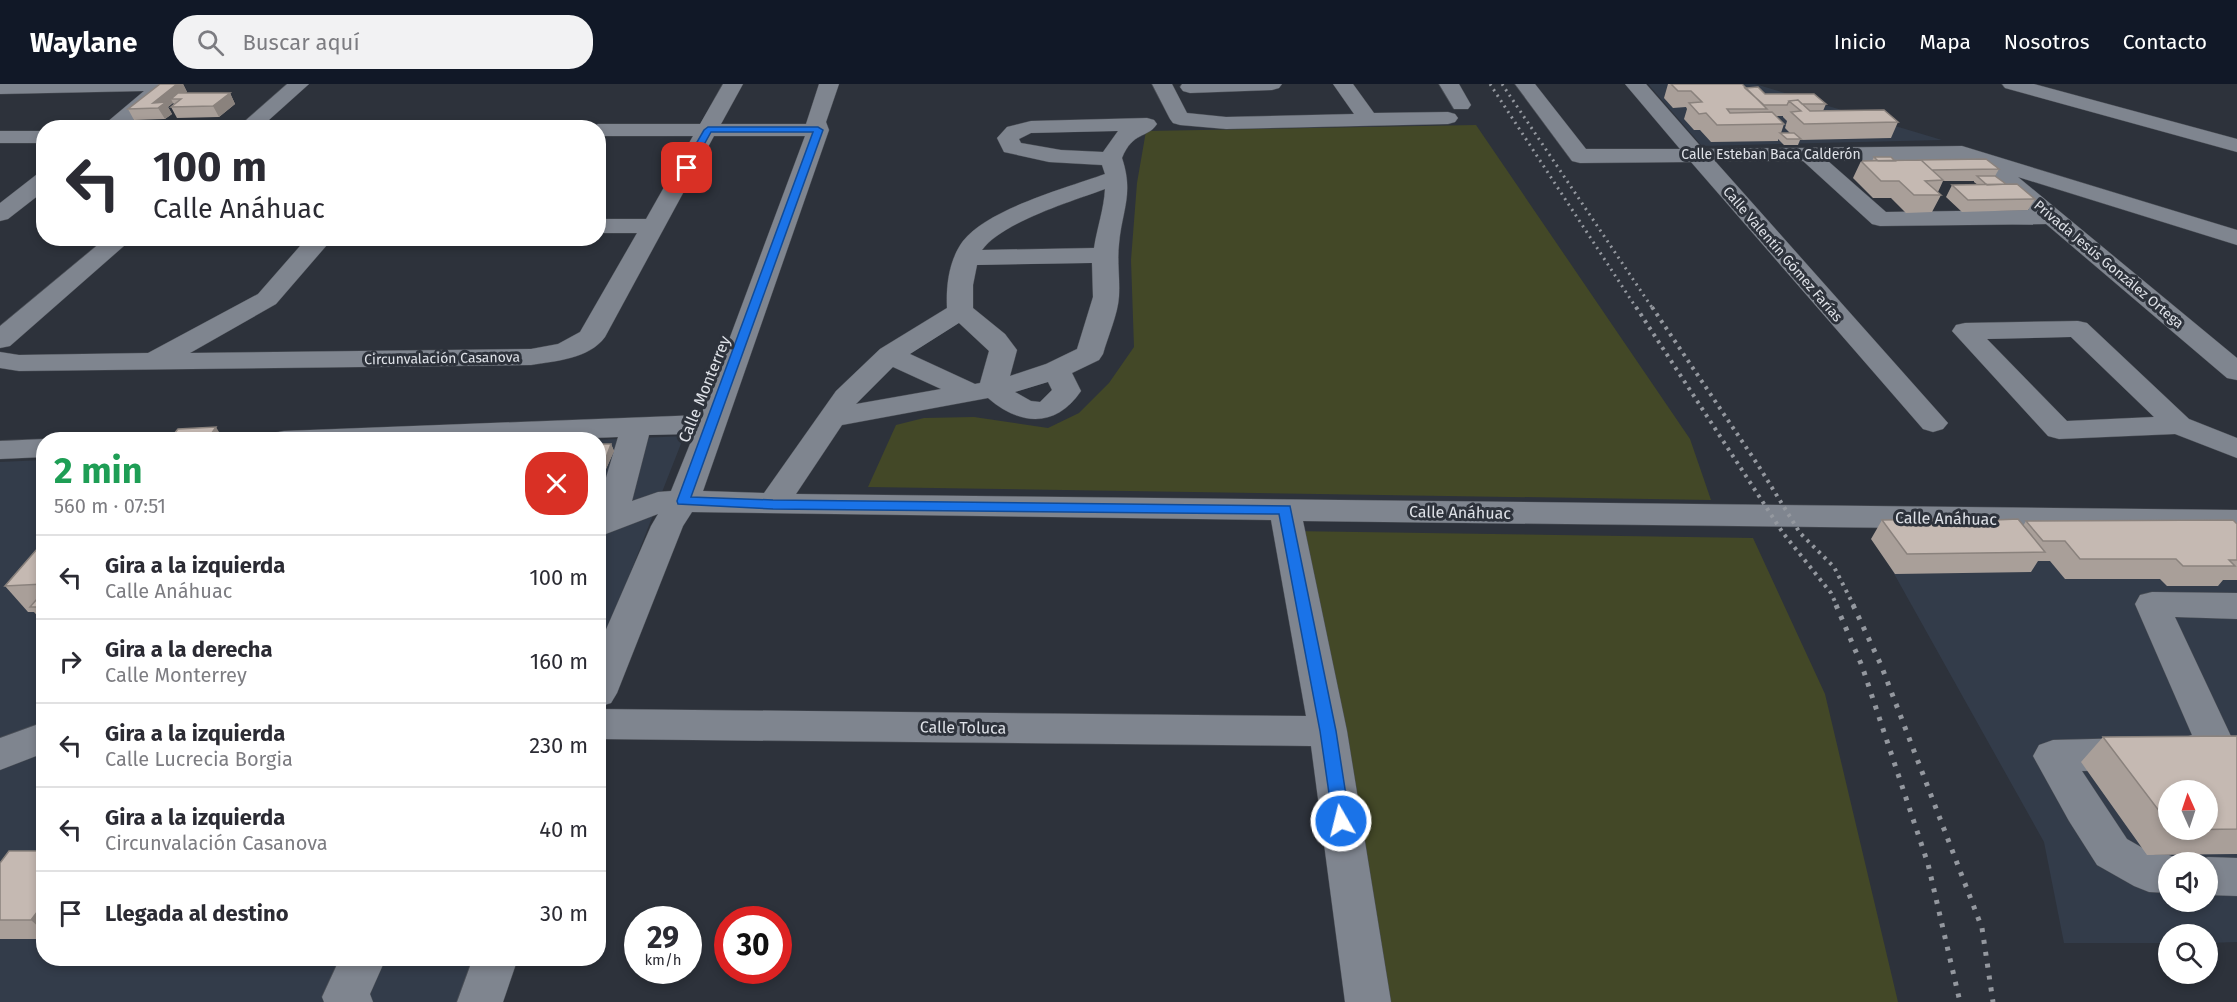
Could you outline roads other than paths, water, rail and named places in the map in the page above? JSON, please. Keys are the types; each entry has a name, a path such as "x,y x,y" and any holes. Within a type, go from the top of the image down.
{"street":[{"path":"0,88 166,84"},
{"path":"120,120 166,84"},
{"path":"256,120 299,84"},
{"name":"Circunvalación Casanova","path":"0,360 19,363 531,357 566,351 591,336 733,84"},
{"name":"Calle Monterrey","path":"606,672 830,84"},
{"path":"1162,84 1180,119"},
{"path":"1190,87 1272,84"},
{"path":"1343,84 1368,119"},
{"path":"1114,168 1075,159 1035,154 1012,147 1008,138 1014,131 1031,127 1144,124 1180,119 1226,123 1368,119 1455,111 1449,84"},
{"name":"Calle Esteban Baca Calderón","path":"1526,84 1580,156 1971,155"},
{"name":"Calle Valentín Gómez Farías","path":"1635,84 1933,423"},
{"path":"2012,84 2237,146"},
{"path":"890,356 982,390 1020,409 1042,411 1060,403 1067,391 1056,370 1089,354 1106,297 1105,255 1109,224 1116,204 1114,168 1117,143 1126,133 1144,124"},
{"path":"606,130 814,127"},
{"path":"0,137 36,136"},
{"path":"1808,154 1880,219 2052,217"},
{"path":"1971,155 2237,238"},
{"name":"Privada Jesús González Ortega","path":"1971,155 2226,352 2237,372"},
{"path":"982,390 1003,350 995,339 960,311 958,281 974,243 1005,221 1114,168"},
{"path":"0,214 10,198 36,184"},
{"path":"606,226 655,225"},
{"path":"0,340 112,246"},
{"path":"154,362 267,299 314,246"},
{"path":"968,258 1105,255"},
{"path":"773,504 846,397 890,356 960,311"},
{"path":"2179,425 2059,430 1965,331 2078,328 2179,425 2237,449"},
{"path":"832,418 982,390"},
{"path":"501,432 702,424"},
{"path":"606,517 636,427"},
{"path":"0,450 36,448"},
{"name":"Calle Anáhuac","path":"669,510 773,504 2236,522"},
{"path":"1285,509 1328,731 1368,1002"},
{"path":"606,523 669,510"},
{"path":"2158,873 2149,873 2112,852 2083,809 2053,756 2218,750 2152,604 2237,606"},
{"name":"Calle Toluca","path":"606,724 1328,731"},
{"path":"0,754 36,741"},
{"path":"2218,876 2237,877"},
{"path":"350,1002 345,997 360,966"},
{"path":"480,1002 493,966"}],"railway":[{"path":"1490,84 1637,309"},
{"path":"1502,84 1653,309"},
{"path":"1636,307 1783,533 1831,593 1837,606"},
{"path":"1652,307 1758,465 1800,533 1834,567 1854,606"},
{"path":"1836,605 1862,666 1928,864 1960,1002"},
{"path":"1853,605 1881,665 1982,928 1993,1002"}]}
